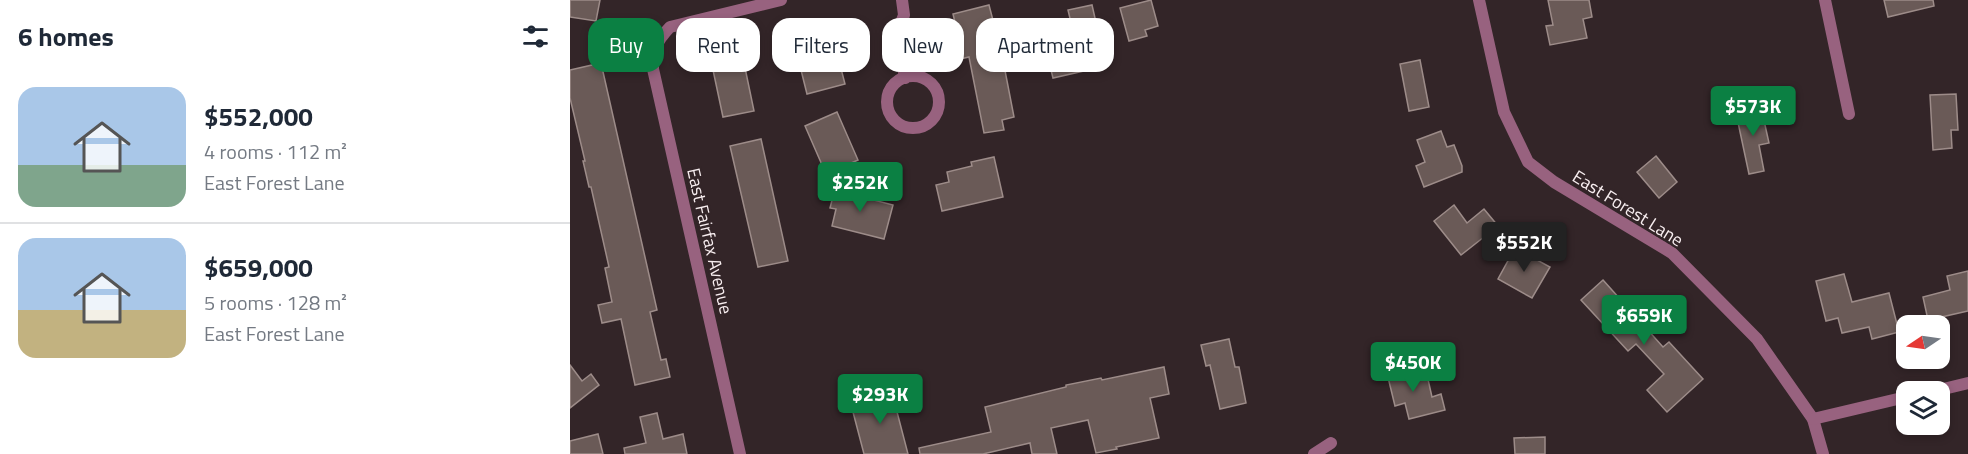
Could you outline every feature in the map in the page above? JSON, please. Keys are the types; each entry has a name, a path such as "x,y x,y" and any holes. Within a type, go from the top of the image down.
{"street":[{"name":"East Fairfax Avenue","path":"740,454 653,69 653,52 661,37 670,27 781,0"},
{"path":"902,0 904,15 897,34 904,78"},
{"name":"East Forest Lane","path":"1479,0 1504,112 1528,162 1554,182 1672,253 1757,339 1813,419 1822,454"},
{"path":"1825,0 1849,114"},
{"path":"904,78 924,79 935,89 938,97 939,106 936,114 932,120 918,128 909,128 896,121 888,108 887,100 890,92 897,82 904,78"},
{"path":"1950,387 1968,383"},
{"path":"1813,419 1896,399"},
{"path":"1314,454 1331,443"}],"building":[{"path":"570,0 600,0 597,18 588,20 570,17"},
{"path":"1151,0 1158,26 1145,30 1147,36 1129,41 1120,8"},
{"path":"1548,0 1589,0 1592,17 1583,19 1587,38 1550,45 1546,26 1553,25"},
{"path":"1884,0 1933,0 1934,6 1888,17"},
{"path":"989,5 992,18 976,18 976,72 1005,72 1014,117 1002,120 1004,130 984,133 969,57 964,58 964,18 954,18 953,14"},
{"path":"1092,5 1095,18 1070,18 1068,10"},
{"path":"1420,60 1429,107 1409,111 1400,64"},
{"path":"588,66 588,72 603,72 657,310 650,312 661,360 666,359 670,377 635,385 621,319 602,323 598,305 612,302 605,268 609,267 570,98 570,70"},
{"path":"713,72 746,72 754,111 723,117"},
{"path":"802,72 842,72 845,84 807,94"},
{"path":"1052,72 1080,72 1053,78"},
{"path":"1956,94 1958,130 1951,130 1952,148 1933,150 1930,95"},
{"path":"1761,107 1769,143 1759,145 1764,171 1749,174 1736,113"},
{"path":"837,112 858,160 826,174 805,126"},
{"path":"1441,131 1447,147 1454,145 1462,172 1424,187 1416,166 1425,162 1417,140"},
{"path":"761,139 788,261 758,267 730,146"},
{"path":"1656,156 1677,182 1659,198 1637,172"},
{"path":"994,157 1003,197 942,211 936,185 949,182 947,172 972,166 971,162"},
{"path":"836,185 867,192 866,198 893,205 884,239 832,226 836,209 830,208"},
{"path":"1454,205 1467,223 1484,209 1498,226 1461,255 1434,221"},
{"path":"1515,248 1550,267 1532,298 1498,279"},
{"path":"1968,271 1968,311 1950,315 1927,315 1923,297 1950,290 1947,276"},
{"path":"1844,274 1852,302 1889,293 1896,320 1896,333 1872,339 1869,327 1842,333 1838,318 1826,321 1816,281"},
{"path":"1603,280 1663,347 1669,342 1703,379 1667,412 1647,390 1664,374 1636,344 1628,351 1581,300"},
{"path":"1229,339 1235,367 1239,367 1246,403 1220,409 1210,365 1206,366 1201,345"},
{"path":"570,365 582,381 591,374 599,385 570,408"},
{"path":"1405,365 1409,379 1427,375 1432,397 1441,394 1445,410 1409,419 1405,403 1395,406 1386,369"},
{"path":"1164,367 1169,394 1150,398 1159,438 1096,453 1088,420 1051,428 1057,454 1032,454 1030,443 983,454 920,454 919,448 991,432 985,407 1066,387 1066,385"},
{"path":"890,385 908,454 864,454 853,412 863,410 861,402 875,398 873,390"},
{"path":"657,413 663,439 683,434 687,454 625,454 624,448 646,443 640,417"},
{"path":"598,434 603,454 570,454 570,441"},
{"path":"1545,437 1545,454 1515,454 1514,438"}]}
